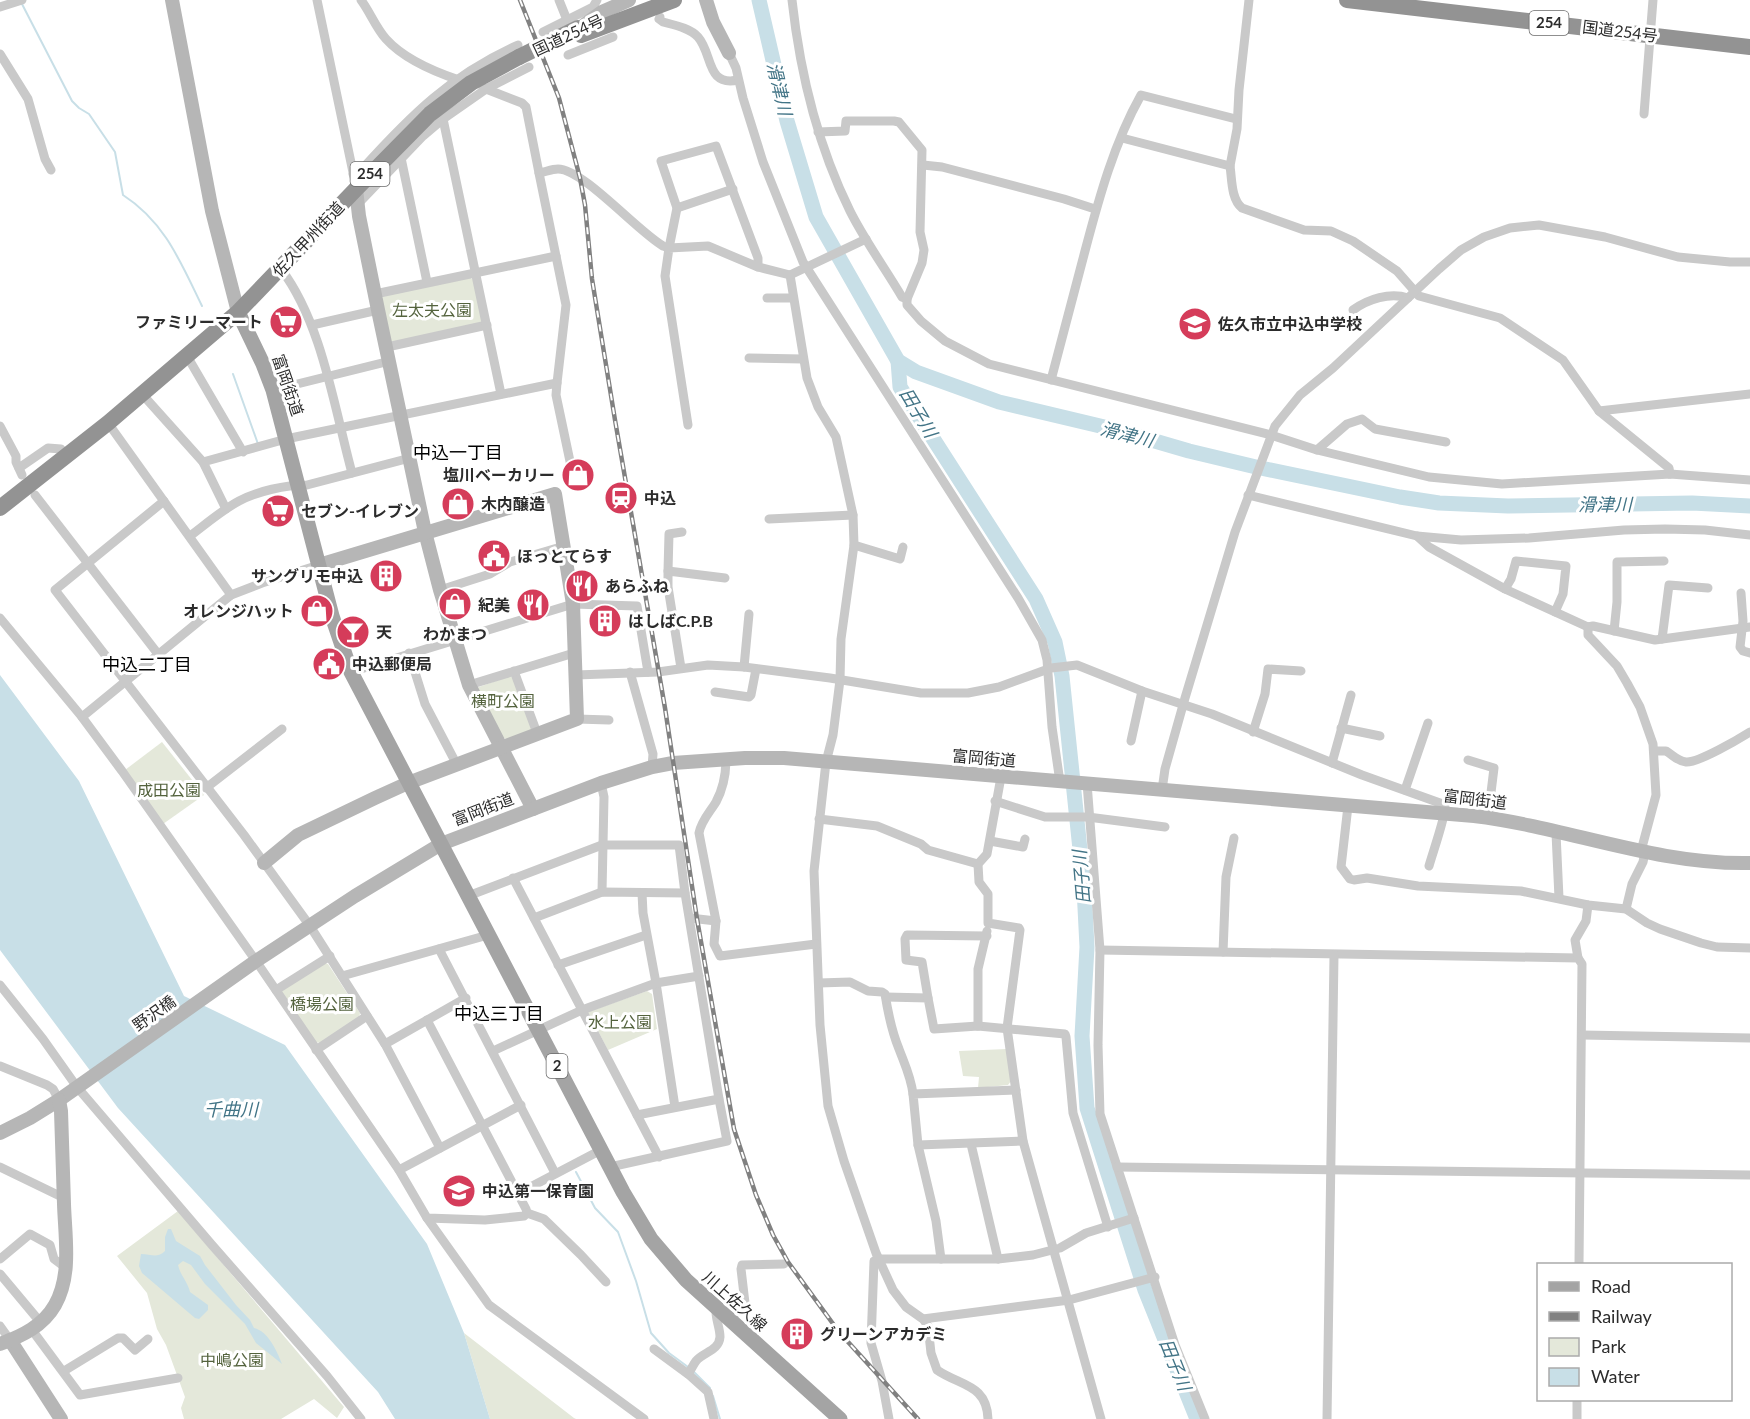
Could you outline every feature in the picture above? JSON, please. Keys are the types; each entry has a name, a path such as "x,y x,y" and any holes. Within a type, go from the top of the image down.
{"highway":[{"name":"国道254号","path":"578,27 651,0"},
{"name":"佐久甲州街道","path":"0,508 108,423 238,312 430,114 471,84 578,27 674,0"},
{"name":"国道254号","path":"1347,0 1750,46"}],"main road":[{"path":"172,0 212,210 238,312"},
{"path":"578,27 602,12 629,0"},
{"path":"696,0 705,23 727,50"},
{"path":"706,0 713,22 727,50"},
{"path":"356,189 378,310 425,532 440,590 470,685 533,809"},
{"name":"富岡街道","path":"238,312 263,363 273,390 332,616 351,672 441,844 601,783 652,767 726,759 784,758 1488,817 1643,852 1705,861 1750,863"},
{"path":"264,863 298,835 408,783 578,719 573,604 555,494 319,566"},
{"name":"野沢橋","path":"0,1133 59,1100 253,963 441,844"},
{"name":"2","path":"441,844 610,1167"},
{"path":"59,1100 66,1268 64,1285 54,1306 37,1326 5,1342 61,1419"},
{"name":"川上佐久線","path":"610,1167 641,1223 686,1280 840,1419"}],"street":[{"path":"317,0 356,189"},
{"path":"361,0 385,38 393,46 427,66 458,80"},
{"path":"559,0 578,27"},
{"path":"543,32 578,27 597,0"},
{"path":"792,0 798,52 819,132 833,173 865,239 902,297 907,299"},
{"path":"1249,0 1236,119 1237,129 1230,165 1237,204 1242,208 1304,230 1331,231 1353,241 1397,271 1408,282 1411,295"},
{"path":"1644,114 1653,0"},
{"path":"0,8 20,1"},
{"path":"660,17 659,19 663,22 696,34 713,71 720,80 725,82 738,80"},
{"path":"568,54 613,37"},
{"path":"727,50 736,68 763,162 808,268 1042,640 1049,668 1052,727 1063,782"},
{"path":"0,54 28,99 45,159 51,170"},
{"path":"356,189 363,168 412,115 458,80 522,56"},
{"path":"356,189 401,158 443,119 522,56"},
{"path":"483,88 522,103 526,107 566,305 556,395 575,485"},
{"path":"1051,380 1095,209 1109,168 1142,95 1236,119"},
{"path":"443,119 501,394"},
{"path":"819,132 846,131 846,122 899,122 922,150 920,232 924,250 922,263 907,299 907,305 921,321 945,341 989,364 1429,477 1503,484 1670,474 1750,480"},
{"path":"1122,138 1230,165"},
{"path":"688,425 664,276 677,208 661,161 716,146 758,258 758,267"},
{"path":"401,158 427,282"},
{"path":"923,165 1064,199 1095,209"},
{"path":"539,173 559,169 588,182 656,242 669,248 708,246 758,267 790,275 865,239"},
{"path":"677,208 733,189"},
{"path":"1162,790 1165,769 1235,532 1270,437 1281,417 1300,394 1333,368 1450,258 1473,243 1510,228 1539,225 1605,237 1678,257 1750,262"},
{"path":"375,294 556,256"},
{"path":"281,269 295,288 312,325 352,473"},
{"path":"790,275 811,394 836,437 853,515 854,545 841,639 840,680 826,762 814,871 820,1025 828,1106 844,1161 893,1290 906,1307 923,1319 928,1326 931,1353 937,1370 978,1392 986,1404 988,1419"},
{"path":"1353,310 1362,303 1391,296 1411,295 1500,318 1563,360 1599,411 1669,468 1670,474"},
{"path":"767,298 793,298"},
{"path":"312,325 378,310"},
{"path":"387,347 487,325"},
{"path":"187,356 243,452"},
{"path":"749,358 804,359"},
{"path":"273,390 390,361"},
{"path":"203,462 286,439 557,383"},
{"path":"142,394 203,462 226,509"},
{"path":"1599,411 1750,394"},
{"path":"1317,450 1347,424 1362,419 1375,429 1446,442"},
{"path":"108,423 231,595"},
{"path":"0,426 16,456 20,472 48,448 61,449 66,456"},
{"path":"190,536 226,509 249,496 307,485 410,458"},
{"path":"1249,494 1417,536 1492,540 1665,529 1706,530 1750,535"},
{"path":"35,495 158,654"},
{"path":"164,501 55,590 310,926 385,1044 440,1148"},
{"path":"769,519 853,515"},
{"path":"681,668 668,587 668,572 669,534 682,532"},
{"path":"1417,536 1429,547 1505,589 1588,627 1593,626 1649,640 1746,627"},
{"path":"854,545 898,564 903,547"},
{"path":"440,590 490,574 510,562 564,546"},
{"path":"1505,589 1511,579 1516,561 1566,566 1563,594 1555,612"},
{"path":"1614,631 1617,562 1664,561"},
{"path":"82,717 231,595 269,580 319,566"},
{"path":"668,572 725,578"},
{"path":"1662,639 1669,585 1708,588"},
{"path":"1741,593 1743,621 1746,627 1740,647 1743,651 1750,653"},
{"path":"351,672 573,604 637,606 648,672"},
{"path":"744,667 749,614"},
{"path":"0,618 82,717 253,963 276,990 489,1305 644,1419"},
{"path":"1588,627 1588,634 1617,666 1640,707 1654,751 1656,795 1643,852 1643,862 1632,884 1626,909"},
{"path":"409,653 426,704 457,765"},
{"path":"470,685 574,653"},
{"path":"576,675 648,672 708,665 744,667 921,693 968,693 999,687 1049,668 1077,664 1142,691 1184,703 1332,763 1440,803 1445,807 1446,813 1429,866"},
{"path":"715,692 749,697 752,695 756,669"},
{"path":"1253,732 1264,694 1268,669 1301,671"},
{"path":"514,671 537,733"},
{"path":"630,672 653,754 652,767"},
{"path":"1131,741 1142,691"},
{"path":"1332,763 1351,695"},
{"path":"578,719 583,721 609,720"},
{"path":"1405,790 1428,723"},
{"path":"206,788 282,729"},
{"path":"1341,729 1380,736"},
{"path":"1654,751 1666,751 1679,760 1689,762 1750,732"},
{"path":"726,759 722,787 715,804 700,826 699,833 716,921 714,944 720,956 816,944"},
{"path":"1468,760 1494,768 1488,817"},
{"path":"978,1026 978,969 987,936 988,894 979,882 978,864 987,854 1001,777"},
{"path":"601,783 604,797 602,892"},
{"path":"1086,783 1100,950 1099,1105 1131,1219 1175,1345 1205,1419"},
{"path":"995,801 1045,817 1089,817 1164,826"},
{"path":"1348,806 1341,867 1350,879 1367,878 1418,886 1521,891 1588,905 1626,909 1647,924 1694,941 1717,947 1750,948"},
{"path":"819,819 877,826 921,844 928,850 978,864"},
{"path":"1556,833 1558,898"},
{"path":"1223,952 1226,877 1234,838"},
{"path":"990,841 1023,847 1025,839"},
{"path":"468,896 602,845 679,845 718,1099 727,1141 610,1167"},
{"path":"513,878 659,1157"},
{"path":"534,918 602,892 685,893"},
{"path":"642,893 646,935 656,983 675,1107"},
{"path":"1579,1263 1582,1035 1581,964 1575,940 1586,921 1588,905"},
{"path":"690,918 716,921"},
{"path":"988,922 1020,930 1007,1028 1023,1141 1101,1419"},
{"path":"342,976 488,935"},
{"path":"558,965 646,935"},
{"path":"987,936 907,935 905,939 906,960 922,962 934,1029 978,1026 1062,1033 1066,1037 1073,1113 1111,1226"},
{"path":"440,949 555,1173"},
{"path":"1100,950 1578,958"},
{"path":"1327,1419 1334,955"},
{"path":"276,990 330,956"},
{"path":"493,1051 582,1010 656,983 699,976"},
{"path":"819,983 850,982 868,991 882,992 886,997 892,1028 898,1049 907,1067 913,1094 918,1145 936,1221 941,1259"},
{"path":"0,985 43,1038 77,1087 327,1376 361,1419"},
{"path":"886,997 928,998"},
{"path":"385,1044 466,998"},
{"path":"316,1050 367,1016"},
{"path":"428,1020 519,1193 527,1213 544,1219 606,1282"},
{"path":"1582,1035 1750,1038"},
{"path":"0,1066 47,1085 53,1089 59,1100"},
{"path":"913,1094 1016,1090"},
{"path":"637,1115 718,1099"},
{"path":"399,1170 521,1105"},
{"path":"918,1145 1023,1141"},
{"path":"971,1144 998,1258"},
{"path":"519,1193 601,1150"},
{"path":"0,1167 64,1198"},
{"path":"1117,1167 1750,1175"},
{"path":"428,1218 485,1220 524,1216 527,1213"},
{"path":"889,1419 882,1381 871,1343 874,1261 879,1258 998,1258 1033,1255 1055,1250 1086,1233 1131,1219"},
{"path":"0,1259 30,1234 50,1245 54,1259 66,1268"},
{"path":"729,1320 746,1303 742,1265 784,1264"},
{"path":"0,1274 37,1326 80,1395 178,1378"},
{"path":"923,1319 1069,1300 1152,1278"},
{"path":"690,1371 697,1359 719,1343 716,1308"},
{"path":"0,1326 5,1342"},
{"path":"64,1371 118,1338 123,1338 135,1350 148,1339"},
{"path":"654,1349 690,1371 708,1392 714,1419"},
{"path":"1577,1401 1577,1419"}],"green space":[{"name":"左太夫公園","path":"469,277 474,280 483,321 394,342 390,341 381,302 383,296"},
{"name":"横町公園","path":"510,676 514,679 532,731 508,740 502,737 476,688"},
{"name":"成田公園","path":"162,742 204,795 163,824 125,770"},
{"name":"橋場公園","path":"324,963 328,964 360,1013 359,1018 321,1043 314,1042 281,994 283,988"},
{"name":"水上公園","path":"647,991 652,994 657,1029 608,1050 588,1012"},
{"path":"1007,1049 1011,1081 1008,1085 978,1088 979,1077 963,1076 959,1051"},
{"name":"中嶋公園","path":"178,1211 344,1407 337,1418 314,1399 281,1419 184,1419 181,1408 185,1397 166,1345 157,1329 147,1293 117,1256"},
{"path":"464,1333 574,1418 576,1419 490,1419"}],"water":[{"name":"千曲川","path":"0,675 79,781 184,996 285,1045 427,1244 464,1333 490,1419 395,1419 378,1392 118,1108 0,950"},
{"path":"168,1229 171,1229 176,1241 200,1256 254,1328 268,1337 282,1364 256,1343 245,1324 205,1284 191,1265 183,1261 178,1265 190,1292 208,1305 208,1310 199,1319 142,1273 139,1266 141,1254 157,1255 165,1251 165,1237"}],"waterway":[{"name":"滑津川","path":"759,0 787,121 816,217 898,361 916,372 999,402 1256,467 1400,497 1439,503 1508,506 1692,503 1750,506"},
{"path":"22,4 72,101 89,114 115,152 123,195 138,206 161,231 179,259 202,306"},
{"name":"田子川","path":"898,361 900,387 1036,599 1055,642 1062,676 1084,888 1087,947 1082,1036 1087,1108 1145,1290 1197,1419"},
{"path":"233,374 258,444"},
{"path":"576,1172 595,1208 618,1232 636,1281 651,1333 669,1353 688,1367"},
{"path":"693,1371 710,1388"},
{"path":"713,1396 720,1419"}],"railway":[{"path":"520,0 559,98 580,178 592,279 665,708 697,919 734,1129 756,1195 773,1235 788,1262 839,1332 918,1419"}],"place":[{"name":"ファミリーマート","path":"286,322"},
{"name":"佐久市立中込中学校","path":"1195,324"},
{"name":"塩川ベーカリー","path":"578,475"},
{"name":"中込","path":"621,498"},
{"name":"木内醸造","path":"458,504"},
{"name":"セブン-イレブン","path":"278,511"},
{"name":"ほっとてらす","path":"494,556"},
{"name":"サングリモ中込","path":"386,576"},
{"name":"あらふね","path":"582,586"},
{"name":"わかまつ","path":"455,604"},
{"name":"紀美","path":"533,605"},
{"name":"オレンジハット","path":"317,611"},
{"name":"はしばC.P.B","path":"605,621"},
{"name":"天","path":"353,632"},
{"name":"中込郵便局","path":"329,664"},
{"name":"中込第一保育園","path":"459,1191"},
{"name":"グリーンアカデミ","path":"797,1334"}],"district":[{"name":"中込一丁目","path":"458,453"},
{"name":"中込二丁目","path":"147,665"},
{"name":"中込三丁目","path":"499,1014"}]}
